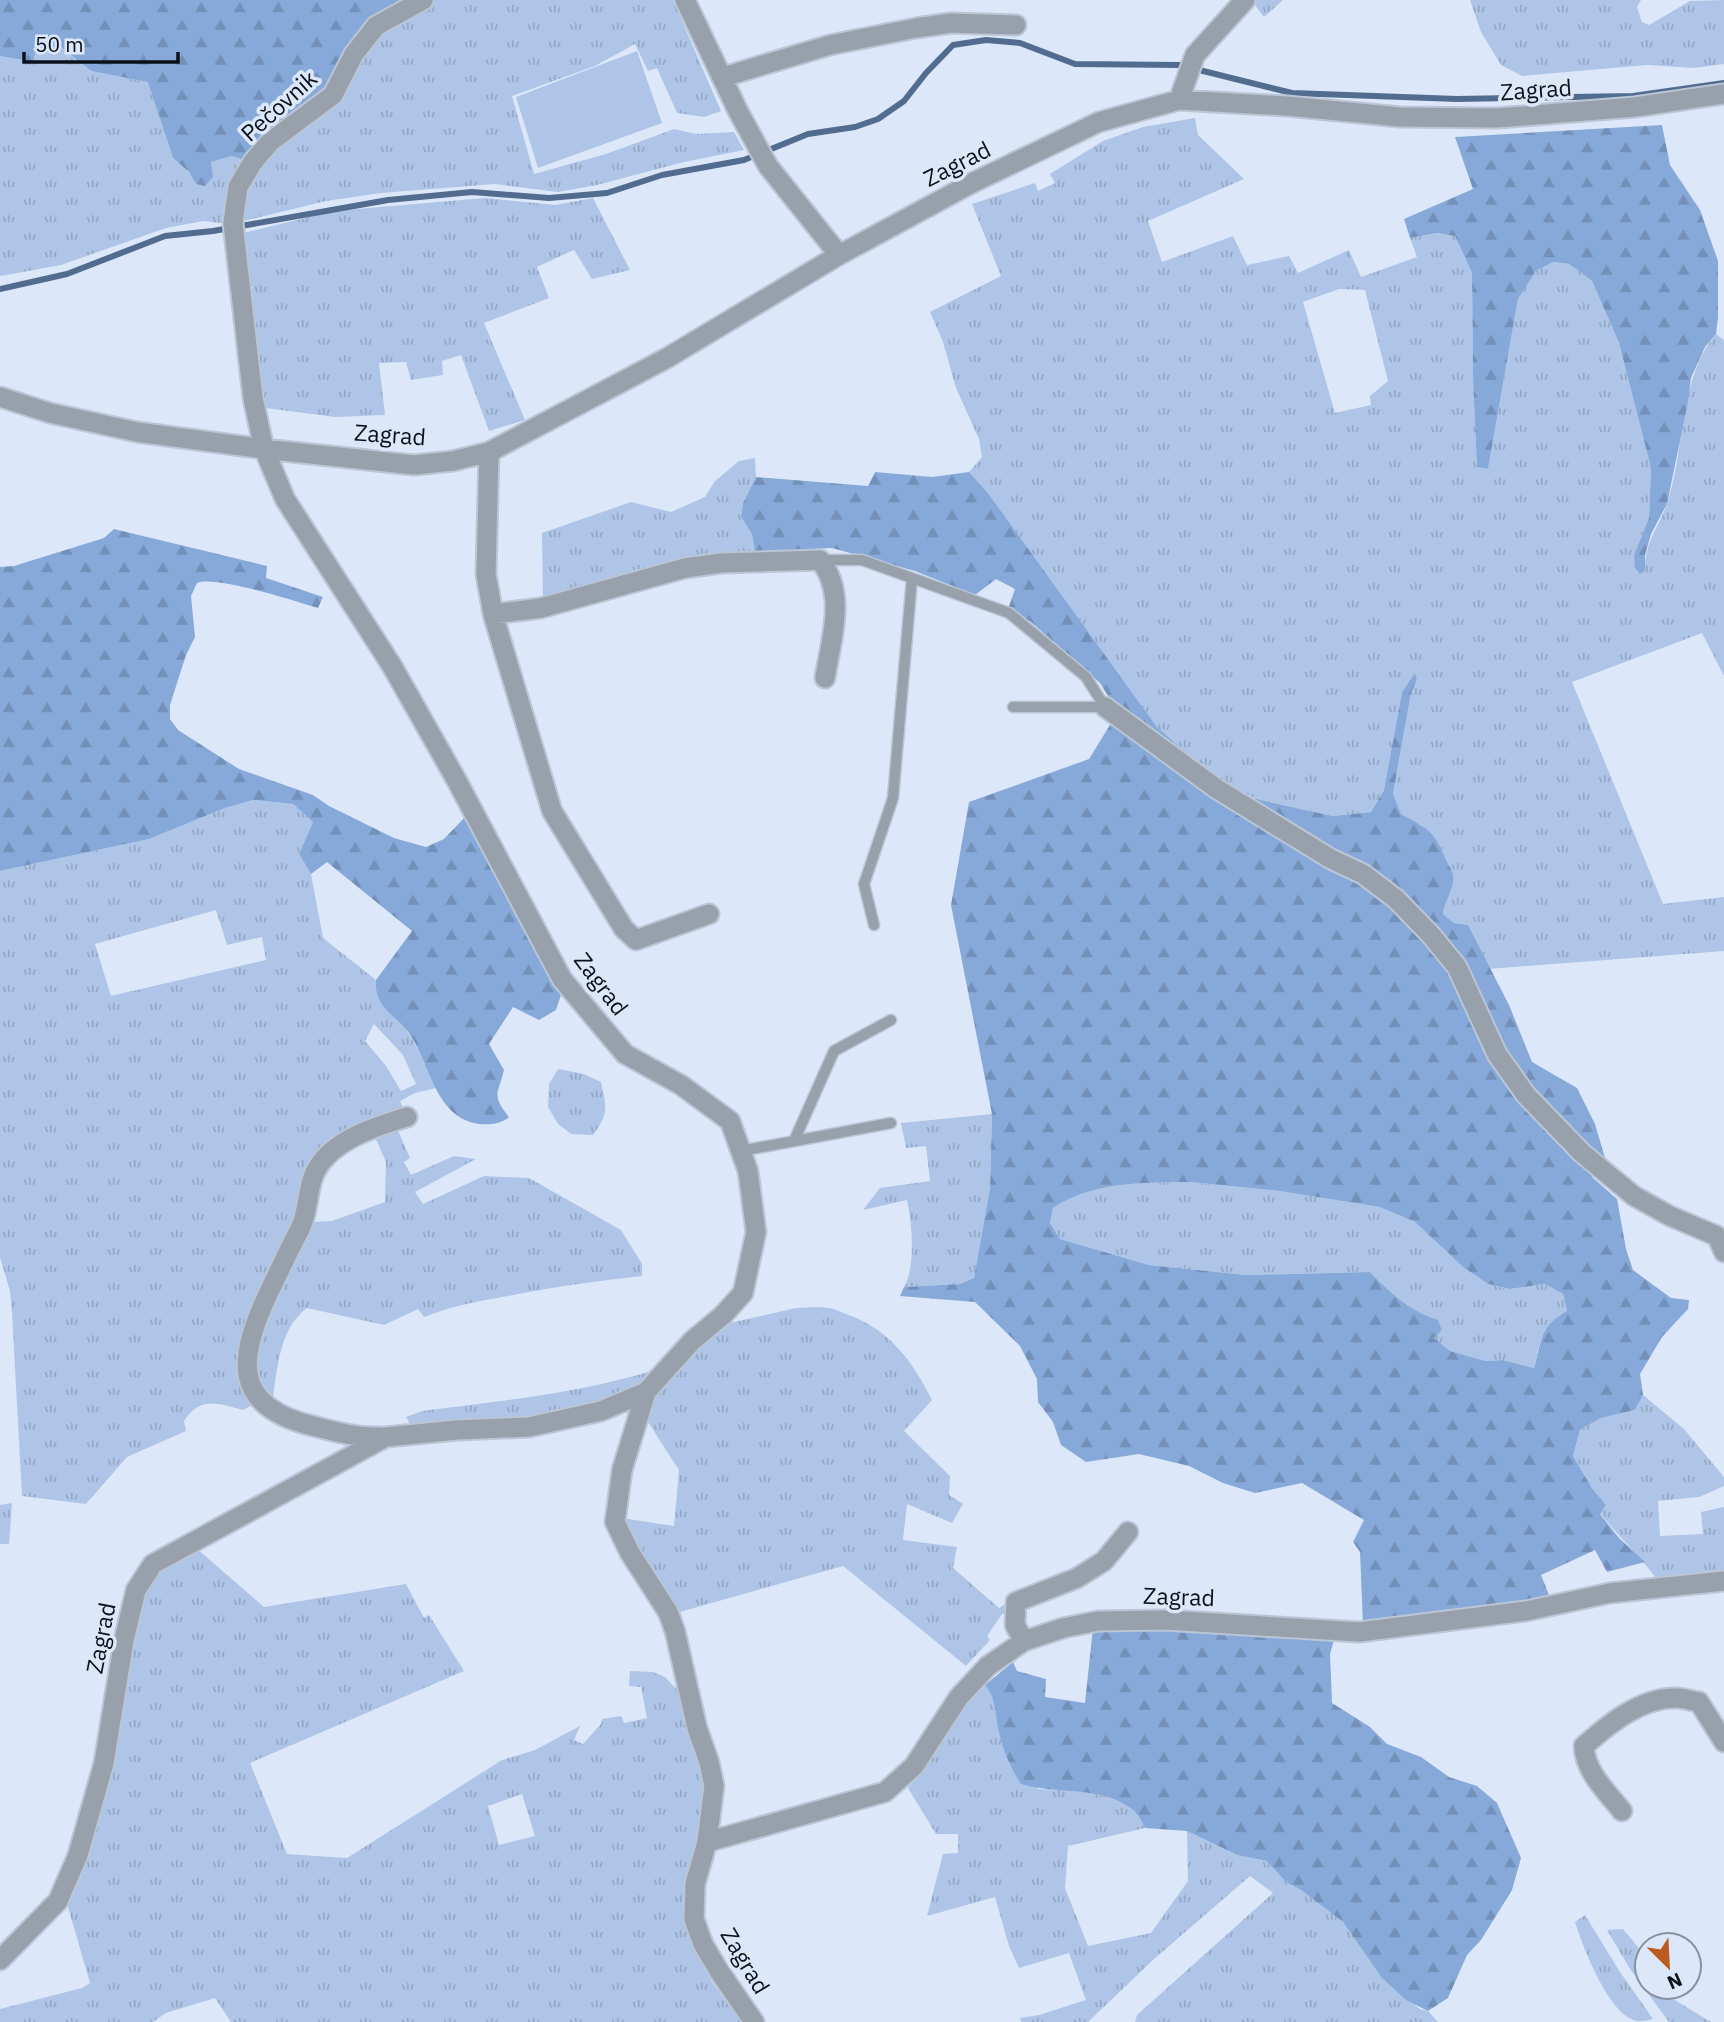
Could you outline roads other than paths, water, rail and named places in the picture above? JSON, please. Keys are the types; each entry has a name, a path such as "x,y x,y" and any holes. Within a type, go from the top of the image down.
{"street":[{"name":"Pečovnik","path":"264,449 253,398 233,223 239,187 253,162 271,142 333,95 354,54 376,26 423,0"},
{"path":"685,0 738,111 768,166 839,255"},
{"path":"1179,100 1195,55 1245,0"},
{"path":"723,77 830,45 916,28 951,23 1016,25"},
{"name":"Zagrad","path":"0,397 50,414 137,432 414,465 453,461 489,452 667,358 839,255 974,181 1099,122 1179,100 1287,106 1400,117 1497,118 1635,107 1724,94"},
{"name":"Zagrad","path":"264,449 285,499 392,666 457,781 562,979 625,1054 681,1085 730,1121 748,1171 756,1232 743,1293 723,1315 692,1341 646,1392 622,1470 615,1522 630,1553 668,1612 676,1631 697,1728 714,1786 707,1842 695,1884 694,1919 703,1944 719,1972 754,2022"},
{"path":"489,452 485,574 493,614 552,811 624,929 636,940 709,914"},
{"path":"493,614 541,608 685,568 721,563 820,560 828,570 837,604 825,678"},
{"path":"1105,707 1217,789 1331,859 1363,874 1396,900 1431,935 1457,967 1497,1054 1526,1095 1581,1153 1634,1196 1670,1216 1717,1236 1724,1252"},
{"name":"Zagrad","path":"407,1116 346,1142 323,1158 312,1178 304,1221 252,1328 247,1373 258,1398 274,1412 299,1422 361,1438 529,1427 601,1411 646,1392"},
{"name":"Zagrad","path":"0,1959 58,1901 78,1855 104,1763 124,1640 136,1590 153,1564 386,1437"},
{"path":"1024,1641 1015,1625 1016,1602 1077,1578 1104,1561 1128,1532"},
{"name":"Zagrad","path":"707,1842 885,1792 914,1766 959,1697 988,1665 1024,1641 1063,1628 1098,1621 1165,1620 1359,1632 1526,1611 1610,1593 1724,1581"},
{"path":"1622,1811 1597,1781 1584,1758 1584,1746 1613,1720 1653,1702 1676,1698 1699,1702 1724,1742"}],"lane":[{"path":"820,560 862,560 1009,613 1086,677 1105,707"},
{"path":"874,925 864,884 893,798 912,578"},
{"path":"1013,707 1105,707"},
{"path":"794,1141 834,1051 891,1020"},
{"path":"741,1151 891,1124"}],"waterway":[{"path":"0,289 67,274 165,236 213,231 388,200 472,192 549,198 607,193 662,175 744,160 808,134 855,127 878,119 904,101 953,45 986,40 1020,43 1075,64 1179,65 1292,93 1457,99 1633,96 1724,83"}]}
